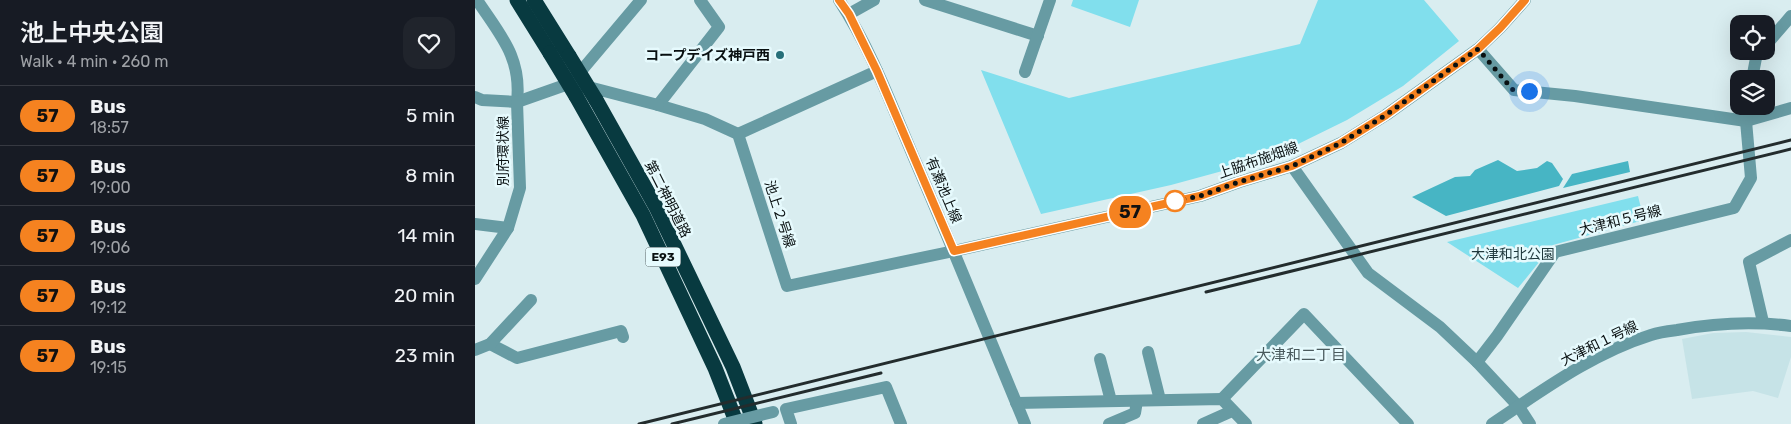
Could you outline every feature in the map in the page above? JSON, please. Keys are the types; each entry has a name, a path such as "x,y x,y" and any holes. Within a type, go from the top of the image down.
{"highway":[{"name":"E93","path":"517,0 574,90 643,215 715,368 737,424"},
{"name":"第二神明道路","path":"534,0 596,100 660,216 733,367 755,424"}],"street":[{"name":"別府環状線","path":"475,279 508,228 520,188 517,102 519,86 517,67 509,49 477,0"},
{"path":"574,90 641,0"},
{"path":"658,105 719,27 701,0"},
{"name":"有瀬池上線","path":"839,0 849,14 877,71 1025,424"},
{"path":"849,14 874,0"},
{"path":"925,0 1038,36"},
{"path":"1025,72 1050,0"},
{"name":"上脇布施畑線","path":"954,251 1200,196 1292,166 1341,143 1386,115 1478,49 1525,0"},
{"path":"1775,35 1791,16"},
{"path":"1478,49 1513,90 1609,101 1746,121 1791,108"},
{"path":"475,97 482,100 517,102 574,90 600,89 705,119 738,134 877,71"},
{"name":"大津和５号線","path":"1477,362 1555,252 1734,208 1751,178 1747,115"},
{"name":"池上２号線","path":"738,134 787,286 954,251"},
{"path":"1292,166 1368,273 1441,326 1519,407 1530,424"},
{"path":"475,224 508,228"},
{"path":"1763,322 1749,262 1791,239"},
{"path":"475,350 490,344 531,300"},
{"path":"1016,403 1222,399 1304,314 1408,424"},
{"name":"大津和１号線","path":"1492,424 1564,376 1609,352 1652,335 1725,323 1763,322 1791,326"},
{"path":"490,344 517,358 621,331 623,337"},
{"path":"1148,352 1160,400"},
{"path":"1100,359 1111,401"},
{"path":"725,424 886,387 901,424"},
{"path":"1222,399 1246,424"},
{"path":"1109,424 1135,413 1137,400"},
{"path":"780,410 791,424"},
{"path":"1203,424 1232,411"}],"shaded area":[{"path":"1498,160 1517,171 1537,168 1547,161 1552,163 1563,179 1559,186 1446,216 1412,197 1455,177 1470,176 1475,170"},
{"path":"1628,161 1630,172 1563,188 1572,174"},
{"path":"1746,332 1791,337 1791,357 1778,398 1753,391 1692,399 1682,339 1713,333"}],"green space":[{"path":"1073,0 1139,0 1130,27 1071,6"},
{"path":"1318,0 1424,0 1459,41 1403,86 1347,120 1292,147 1226,170 1171,185 1041,214 981,70 1069,98 1300,44"},
{"name":"大津和北公園","path":"1638,196 1644,220 1553,245 1518,288 1447,242"}],"railway":[{"path":"639,424 1791,140"},
{"path":"1206,292 1791,149"},
{"path":"672,424 881,373"}],"bus line":[{"name":"57","path":"839,0 849,14 877,71 954,251 1200,196 1292,166 1341,143 1429,85 1478,49 1525,0"}],"place":[{"name":"コープデイズ神戸西","path":"780,55"}],"district":[{"name":"大津和二丁目","path":"1301,355"}],"route":[{"path":"1175,201 1200,196 1292,166 1341,143 1386,115 1478,49 1513,90 1529,91"}]}
